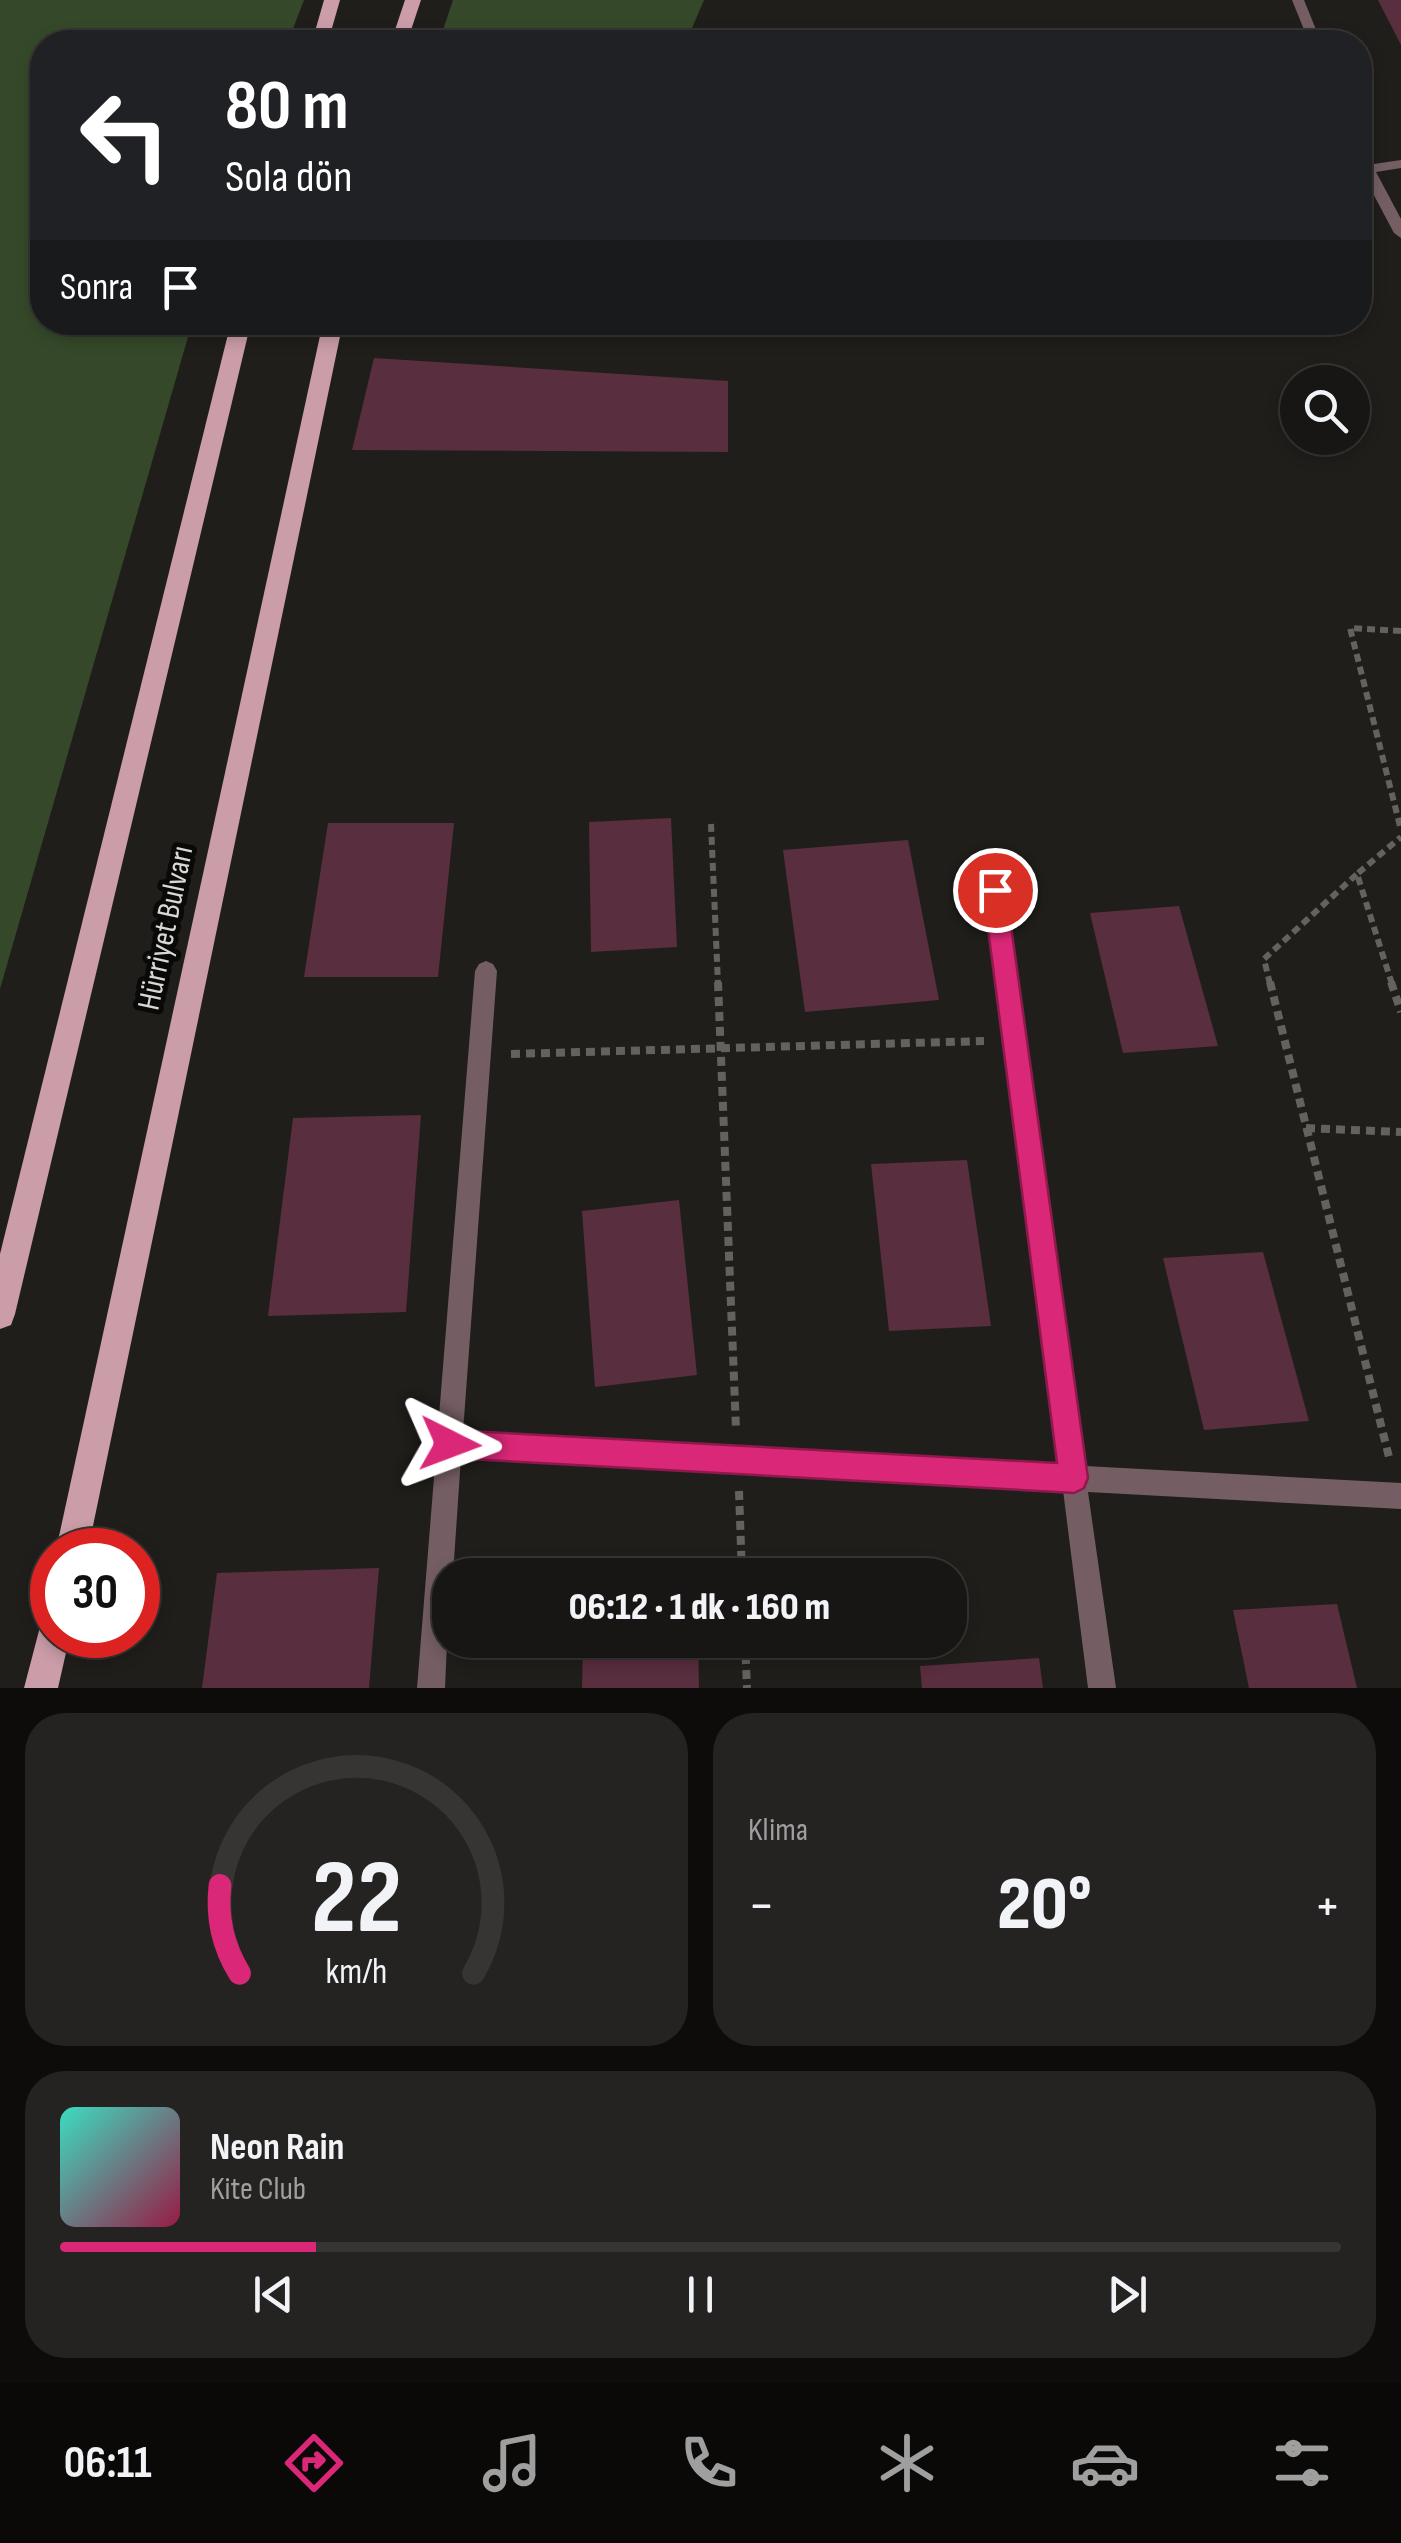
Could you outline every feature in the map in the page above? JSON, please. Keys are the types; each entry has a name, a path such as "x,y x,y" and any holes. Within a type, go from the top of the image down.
{"main road":[{"path":"323,30 332,0"},
{"path":"403,30 413,0"},
{"name":"Hürriyet Bulvarı","path":"0,1314 238,335"},
{"name":"Hürriyet Bulvarı","path":"77,1528 330,335"},
{"path":"41,1688 48,1658"}],"street":[{"path":"1298,0 1310,30"},
{"path":"1372,168 1401,164"},
{"path":"1372,177 1401,233"},
{"path":"995,890 1102,1688"},
{"path":"432,1688 486,971"},
{"path":"450,1444 1400,1496"}],"path":[{"path":"1400,1496 1264,960 1401,834 1350,628 1401,631"},
{"path":"711,824 741,1558"},
{"path":"1357,874 1401,1012"},
{"path":"480,1055 1014,1040"},
{"path":"1306,1128 1401,1132"},
{"path":"746,1658 747,1688"}],"green space":[{"path":"0,0 304,0 293,30 30,30 30,335 189,335 0,989"},
{"path":"453,0 704,0 691,30 443,30"}],"building":[{"path":"1378,0 1401,0 1401,45"},
{"path":"374,358 728,381 728,452 352,450"},
{"path":"671,818 677,947 591,952 589,822"},
{"path":"328,823 454,823 438,977 304,977"},
{"path":"908,840 939,1000 805,1012 783,850"},
{"path":"1179,906 1218,1046 1123,1053 1090,913"},
{"path":"421,1115 406,1312 268,1316 293,1118"},
{"path":"967,1160 991,1326 889,1331 871,1164"},
{"path":"679,1200 697,1375 595,1387 582,1211"},
{"path":"1263,1252 1309,1421 1204,1430 1163,1258"},
{"path":"379,1568 369,1688 202,1688 217,1573"},
{"path":"1337,1604 1357,1688 1249,1688 1233,1610"},
{"path":"583,1658 698,1658 699,1688 582,1688"},
{"path":"1039,1658 1043,1688 922,1688 920,1666"}],"route":[{"path":"450,1444 1074,1478 995,890"}]}
